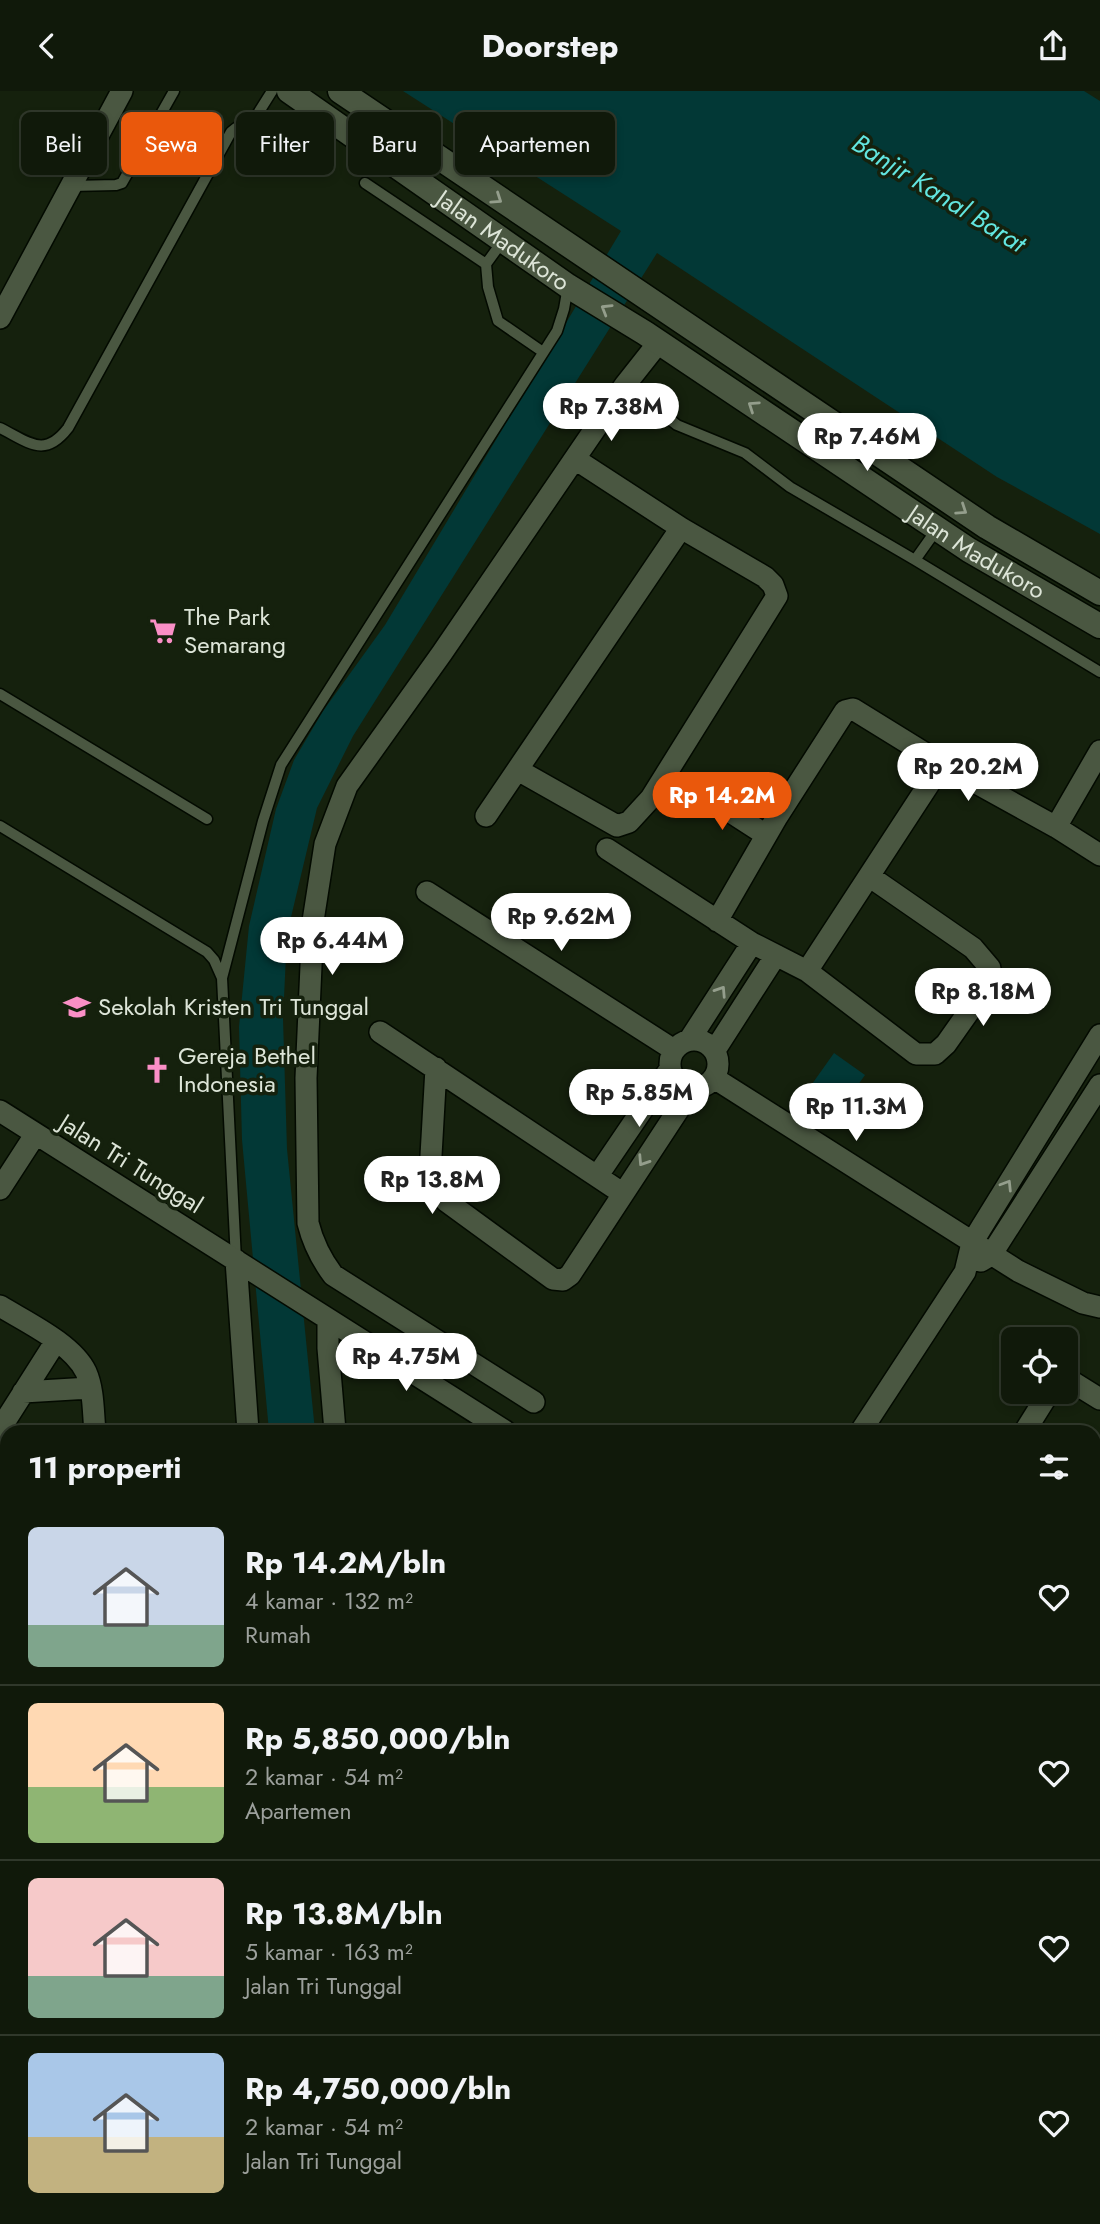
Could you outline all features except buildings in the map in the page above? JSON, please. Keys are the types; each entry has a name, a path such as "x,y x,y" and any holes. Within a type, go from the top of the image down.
{"street":[{"path":"0,318 122,91"},
{"name":"Jalan Madukoro","path":"340,91 987,527 1100,593"},
{"name":"Jalan Madukoro","path":"299,98 573,290 646,334 969,550 1100,626"},
{"path":"534,1402 349,1287 333,1275 312,1240 308,1223 306,1078 313,921 326,844 347,786 450,642 625,385 646,334"},
{"path":"518,770 617,826 629,822 651,797 776,596 773,585 765,577 681,528 575,459"},
{"path":"486,816 681,528"},
{"path":"717,921 766,835 845,711 853,709 1100,855"},
{"path":"1056,827 1100,751"},
{"path":"807,971 942,764"},
{"path":"701,793 766,835"},
{"path":"607,849 752,943 807,971 916,1054 935,1054 946,1044 989,983 990,968 973,948 869,876"},
{"path":"426,893 678,1053"},
{"path":"598,1175 752,943"},
{"path":"715,1050 776,954"},
{"path":"380,1032 622,1193"},
{"path":"865,1425 965,1272 972,1243 1092,1065 1100,1035"},
{"path":"436,1068 430,1173 435,1189 446,1201 553,1279 563,1280 570,1275 691,1089 708,1084 715,1078 719,1059 715,1050 699,1039 678,1053"},
{"path":"678,1053 680,1084 691,1089"},
{"path":"715,1078 991,1255 1096,1314"},
{"path":"965,1272 991,1255 1100,1085"},
{"name":"Jalan Tri Tunggal","path":"0,1111 328,1319"},
{"path":"0,1189 36,1135"},
{"path":"242,1264 248,1425"},
{"path":"0,1306 56,1341 84,1369 90,1388 94,1425"},
{"path":"328,1319 334,1425"},
{"path":"328,1319 496,1425"},
{"path":"2,1425 56,1341"},
{"path":"1078,1385 1100,1399"},
{"path":"23,1392 90,1388"},
{"path":"1028,1425 1042,1404"}],"lane":[{"path":"71,185 122,183 174,91"},
{"path":"258,112 271,91"},
{"path":"0,428 40,446 51,445 61,437 231,132 236,128"},
{"path":"365,183 486,264"},
{"path":"502,242 486,264 488,287 498,321 543,352"},
{"path":"242,1264 222,978 263,821 281,765 543,352 561,322 573,290"},
{"path":"625,385 677,425 737,449 790,487 915,559 1100,672"},
{"path":"915,559 937,529"},
{"path":"0,694 207,819"},
{"path":"0,826 207,952 222,978"}],"water":[{"name":"Banjir Kanal Barat","path":"403,91 1084,91 1100,101 1100,534 997,477 657,253 353,736 317,808 287,934 283,1019 287,1149 314,1425 268,1425 242,1140 239,1027 249,926 276,809 294,760 323,711 385,625 621,231 534,175 615,175 615,112 455,112 455,124 441,115 441,112 436,112"},
{"path":"834,1053 865,1075 831,1123 800,1101"}],"place":[{"name":"The Park Semarang","path":"163,631"},
{"name":"Sekolah Kristen Tri Tunggal","path":"77,1007"},
{"name":"Gereja Bethel Indonesia","path":"157,1070"}]}
